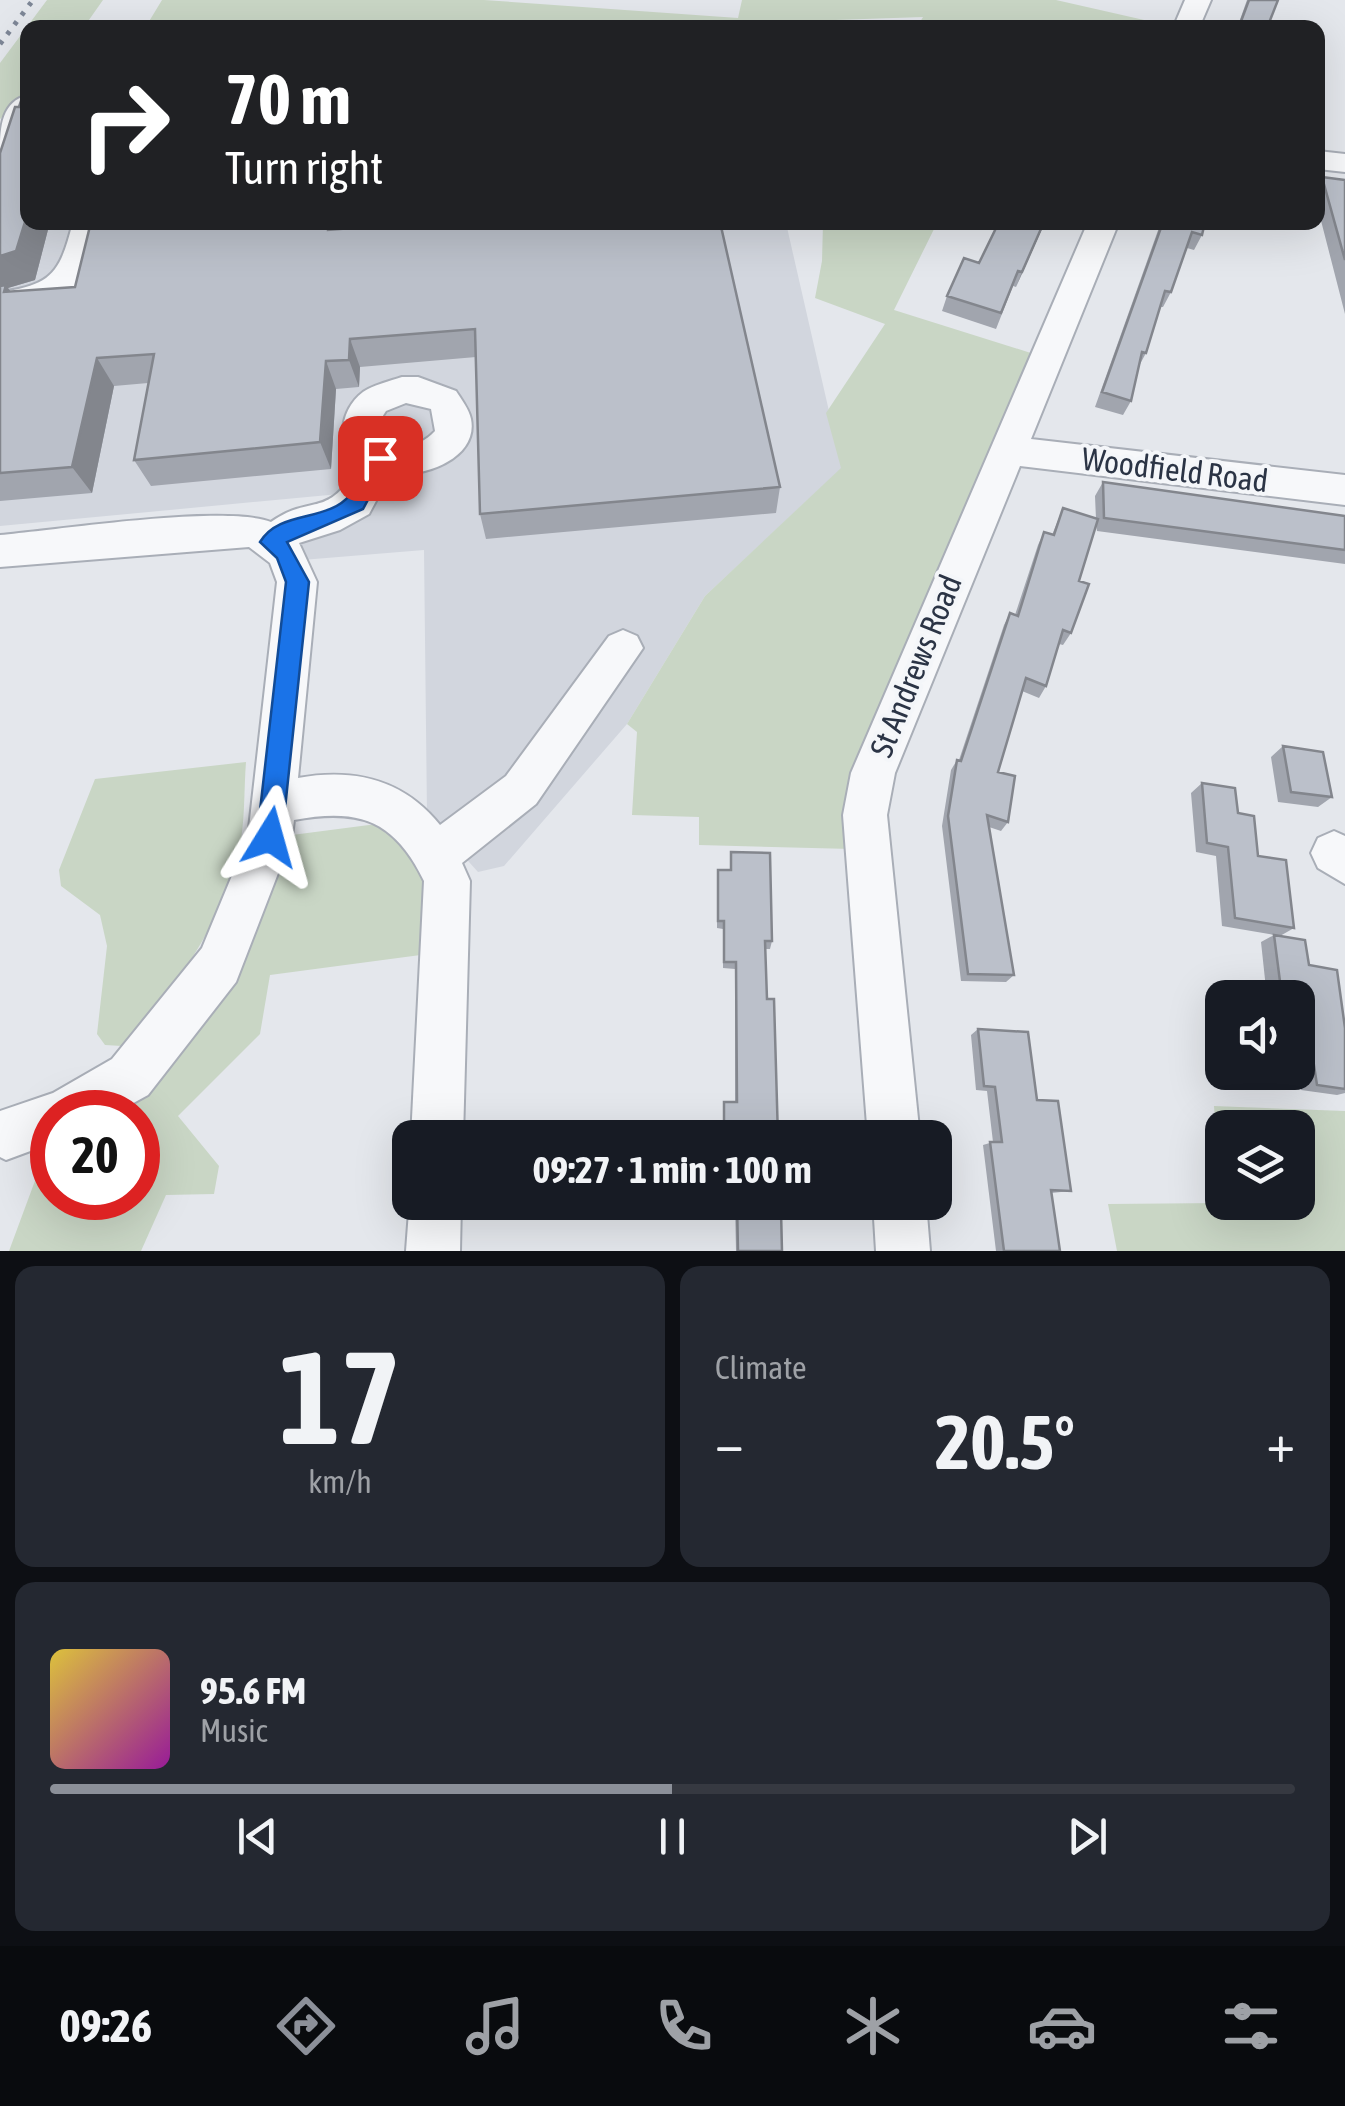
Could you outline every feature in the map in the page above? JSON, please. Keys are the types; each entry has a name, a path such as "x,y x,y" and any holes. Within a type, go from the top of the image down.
{"street":[{"path":"0,140 20,114"},
{"path":"0,302 36,300 66,284 80,259 87,230"},
{"name":"St Andrews Road","path":"892,1120 865,815 872,773 1101,230"},
{"name":"Woodfield Road","path":"1006,450 1345,490"},
{"path":"271,542 295,526 327,519 356,504 380,458"},
{"path":"0,550 206,532 256,532 285,553 298,582 270,837 219,965 130,1076 106,1090"},
{"path":"438,854 520,790 622,648"},
{"path":"275,802 350,792 404,815 438,854 447,881 438,1120"},
{"path":"433,1251 434,1220"},
{"path":"900,1220 903,1251"}],"shaded area":[{"path":"0,157 20,203 20,230 788,230 842,468 705,596 627,724 504,866 478,872 427,815 424,550 302,560 291,545 382,490 0,526"}],"green space":[{"path":"47,0 103,0 89,20 32,20"},
{"path":"162,0 484,0 738,18 742,0 1056,0 1144,20 921,20 923,17 836,20 150,20"},
{"path":"20,36 20,100 0,119 0,63"},
{"path":"823,230 934,230 894,310 1034,354 847,793 852,849 699,845 699,817 632,815 637,732 627,724 705,596 841,468 826,413 885,324 815,298"},
{"path":"246,762 241,839 226,894 212,923 179,978 141,1026 122,1046 105,1045 97,1034 107,946 100,915 61,886 59,870 95,779"},
{"path":"392,822 436,884 428,954 270,975 260,1034 178,1116 219,1166 214,1194 166,1195 160,1208 160,1090 121,1090 161,1058 277,844 292,835"},
{"path":"1214,1106 1345,1111 1345,1251 1117,1251 1108,1204 1205,1203 1205,1220 1315,1220 1315,1110 1214,1110"},
{"path":"30,1194 30,1220 155,1220 141,1251 9,1251"}],"building":[{"path":"1249,0 1278,0 1270,20 1242,20"},
{"path":"20,104 22,230 16,251 0,256 0,153 15,107"},
{"path":"1325,177 1345,180 1345,260 1325,188"},
{"path":"89,230 722,230 780,487 480,514 475,329 350,339 349,360 326,361 320,442 134,460 154,354 97,358 72,467 0,473 0,286 6,285 4,292 75,287"},
{"path":"995,230 1040,230 1001,313 947,296 964,258 979,263"},
{"path":"1160,230 1203,230 1202,235 1192,232 1171,292 1165,291 1146,353 1142,352 1131,401 1102,392"},
{"path":"1103,482 1345,516 1345,550 1104,518"},
{"path":"1063,508 1098,519 1079,581 1089,584 1071,633 1063,630 1046,686 1026,678 998,772 1015,776 1008,822 987,815 1014,975 968,974 948,816 957,760 961,761 1010,613 1018,616 1044,532 1054,535"},
{"path":"1283,746 1323,752 1332,797 1291,792"},
{"path":"1202,783 1235,788 1238,813 1254,816 1258,856 1286,860 1294,928 1235,918 1228,847 1207,843"},
{"path":"731,852 770,853 772,941 765,941 767,999 774,999 777,1120 724,1120 724,1102 737,1102 736,962 724,962 724,921 718,921 718,870 731,870"},
{"path":"1274,935 1305,940 1309,965 1337,970 1345,1028 1345,1089 1317,1085 1315,980 1280,980"},
{"path":"978,1029 1028,1032 1037,1100 1058,1101 1071,1191 1051,1190 1060,1251 1004,1251 990,1142 1002,1142 995,1087 984,1086"},
{"path":"737,1220 781,1220 782,1251 738,1251"}],"railway":[{"path":"0,44 33,0"}],"route":[{"path":"270,837 298,582 285,553 271,542 295,526 327,519 356,504 380,458"}]}
